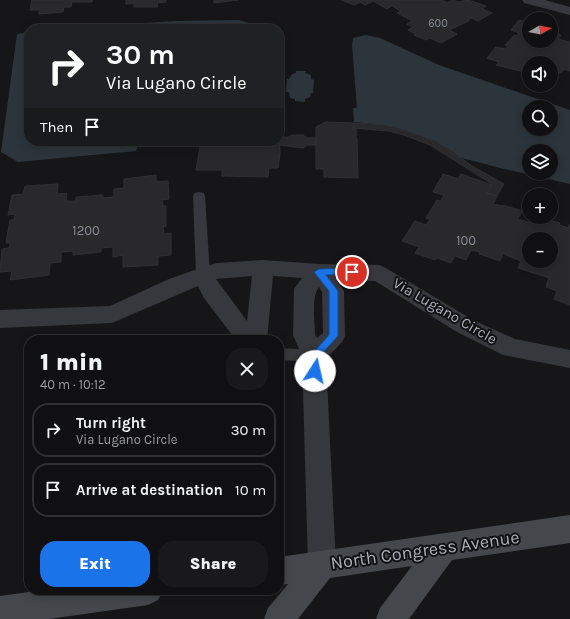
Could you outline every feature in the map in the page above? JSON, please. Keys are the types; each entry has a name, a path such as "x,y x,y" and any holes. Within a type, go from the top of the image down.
{"main road":[{"name":"North Congress Avenue","path":"284,570 570,529"},
{"path":"391,619 444,548"},
{"path":"279,619 322,565"},
{"path":"0,611 113,595"}],"street":[{"path":"528,0 570,11"},
{"path":"256,335 263,268"},
{"name":"Via Lugano Circle","path":"0,319 112,314 203,275 217,271 263,268 379,274 465,326 511,348 570,359"},
{"path":"314,356 334,336 333,291 319,272 305,289 304,335 314,356 322,565"},
{"path":"203,275 212,292 246,335"}],"lane":[{"path":"199,196 203,275"},
{"path":"284,354 314,356"}],"shaded area":[{"path":"239,20 249,23 129,24 176,21"},
{"path":"24,33 24,146 138,146 136,151 18,162 1,152 17,34"},
{"path":"366,35 380,38 439,65 541,100 522,100 522,136 558,136 558,106 570,110 570,184 552,180 558,180 558,144 522,144 522,173 462,158 435,141 407,131 384,125 354,122 353,108 357,108 352,45 353,38"},
{"path":"296,71 306,71 305,73 311,75 311,79 314,80 313,93 311,93 310,97 305,99 305,102 295,101 295,99 290,98 289,92 286,92 287,79 289,79 292,74 296,73"}],"building":[{"path":"32,0 93,0 92,2 72,2 71,7 64,7 63,12 39,14 39,10 30,10"},
{"path":"126,0 166,0 166,2 157,3 158,7 134,7 134,3 126,4"},
{"path":"214,0 238,0 214,3"},
{"path":"341,0 442,0 447,3 452,0 459,2 468,0 486,6 482,9 492,13 478,21 472,18 467,20 469,21 449,30 457,34 441,43 430,38 426,40 414,35 416,34 408,30 413,27 407,24 413,21 397,13 401,11 392,6 387,9 373,1 365,5 360,2 354,5"},
{"path":"519,20 522,21 522,48 558,48 558,39 570,42 570,71 564,69 561,73 558,72 558,56 522,56 522,72 496,65 499,62 487,58 496,47 505,49 508,46 505,45 514,35 517,36 519,33 511,30"},
{"path":"326,122 354,123 357,139 358,178 324,177 324,169 316,169 316,127"},
{"path":"354,123 384,125 422,136 448,148 472,166 504,184 497,196 487,193 492,184 430,145 404,135 388,131 354,128"},
{"path":"293,135 303,135 307,138 316,138 316,145 307,145 303,148 284,146 284,137"},
{"path":"200,146 280,146 278,168 269,168 268,177 222,176 222,170 196,170"},
{"path":"443,174 458,179 461,174 492,185 487,193 497,196 493,204 503,205 522,211 518,219 522,220 522,224 538,225 558,224 558,222 560,223 559,225 568,228 570,224 570,305 554,299 557,291 546,287 549,278 518,268 521,261 503,254 500,261 479,254 480,252 471,250 466,260 455,256 451,263 437,258 435,260 415,253 419,247 402,241 415,221 426,225 430,219 426,218 437,200 441,201 444,195 433,192"},
{"path":"156,175 156,182 168,181 169,199 162,200 163,206 166,206 166,226 163,227 164,234 171,233 171,255 158,256 158,265 123,267 123,255 113,257 113,247 101,248 101,252 73,255 73,251 61,252 61,262 50,263 49,275 10,280 12,271 0,272 2,249 9,248 10,243 6,243 10,220 14,220 15,214 8,215 12,195 23,194 25,186 58,184 57,194 67,193 66,201 76,201 76,197 103,195 103,198 114,197 114,189 124,188 124,179"}],"route":[{"path":"315,371 314,356 334,336 333,291 319,272 352,272"}]}
